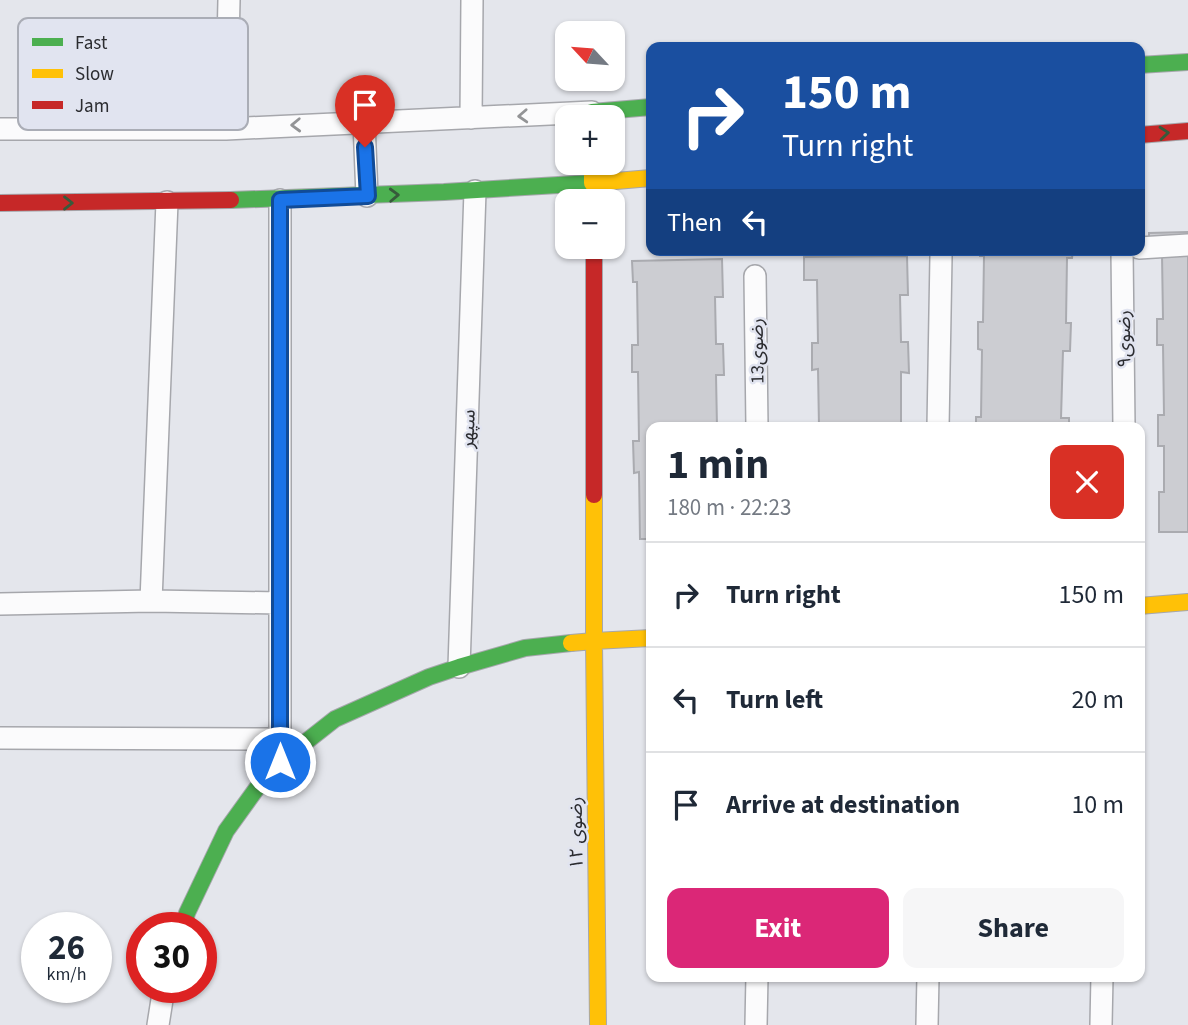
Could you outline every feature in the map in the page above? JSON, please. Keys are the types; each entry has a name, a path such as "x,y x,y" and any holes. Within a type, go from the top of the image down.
{"street":[{"path":"229,0 229,18"},
{"path":"471,118 472,0"},
{"path":"1145,65 1188,62"},
{"path":"625,111 646,108"},
{"path":"248,128 555,116"},
{"path":"364,122 368,196"},
{"path":"0,129 18,129"},
{"path":"1145,135 1188,131"},
{"path":"592,175 592,189"},
{"path":"0,203 280,200 475,191 646,178"},
{"name":"سپهر","path":"459,667 475,191"},
{"path":"280,200 280,762"},
{"path":"151,601 167,202"},
{"path":"1145,248 1188,245"},
{"path":"938,422 941,256"},
{"name":"رضوی۹","path":"1122,256 1125,422"},
{"name":"رضوی ۱۲","path":"594,259 598,1025"},
{"name":"رضوی13","path":"755,276 757,422"},
{"path":"0,604 151,601 280,603"},
{"path":"1145,606 1188,602"},
{"path":"188,912 226,831 270,770 335,719 429,677 525,648 646,638"},
{"path":"0,738 280,739"},
{"path":"756,1025 757,982"},
{"path":"927,1025 928,982"},
{"path":"1101,1025 1102,982"},
{"path":"158,1025 161,1003"}],"building":[{"path":"1188,232 1188,532 1159,532 1159,492 1164,492 1164,446 1158,446 1158,415 1164,415 1163,345 1157,345 1157,319 1163,319 1162,255 1149,255 1149,233"},
{"path":"907,256 908,295 900,295 901,342 908,342 909,373 901,372 901,422 819,422 818,369 812,370 812,343 818,343 817,280 804,280 804,257"},
{"path":"984,256 1072,256 1067,258 1066,323 1071,323 1070,351 1063,351 1061,418 1069,418 1069,422 976,422 976,417 981,417 982,350 978,349 978,322 983,322"},
{"path":"722,259 723,297 715,297 716,344 723,344 724,375 716,375 717,422 646,422 646,539 640,539 639,472 634,473 633,441 639,441 638,372 632,372 632,345 638,345 637,282 633,282 632,261"}],"traffic: fast":[{"path":"1145,65 1188,62"},
{"path":"625,109 646,107"},
{"path":"231,200 592,183 592,189"},
{"path":"187,912 226,831 270,770 335,719 429,677 459,667 525,648 571,643"}],"traffic: slow":[{"path":"592,175 592,183 646,178"},
{"path":"594,495 594,641 646,638"},
{"path":"1145,606 1188,602"},
{"path":"571,643 594,641 598,1025"}],"traffic: jam":[{"path":"1145,135 1188,131"},
{"path":"0,203 231,200"},
{"path":"594,259 594,495"}],"route":[{"path":"280,762 280,200 368,196 365,147"}]}
